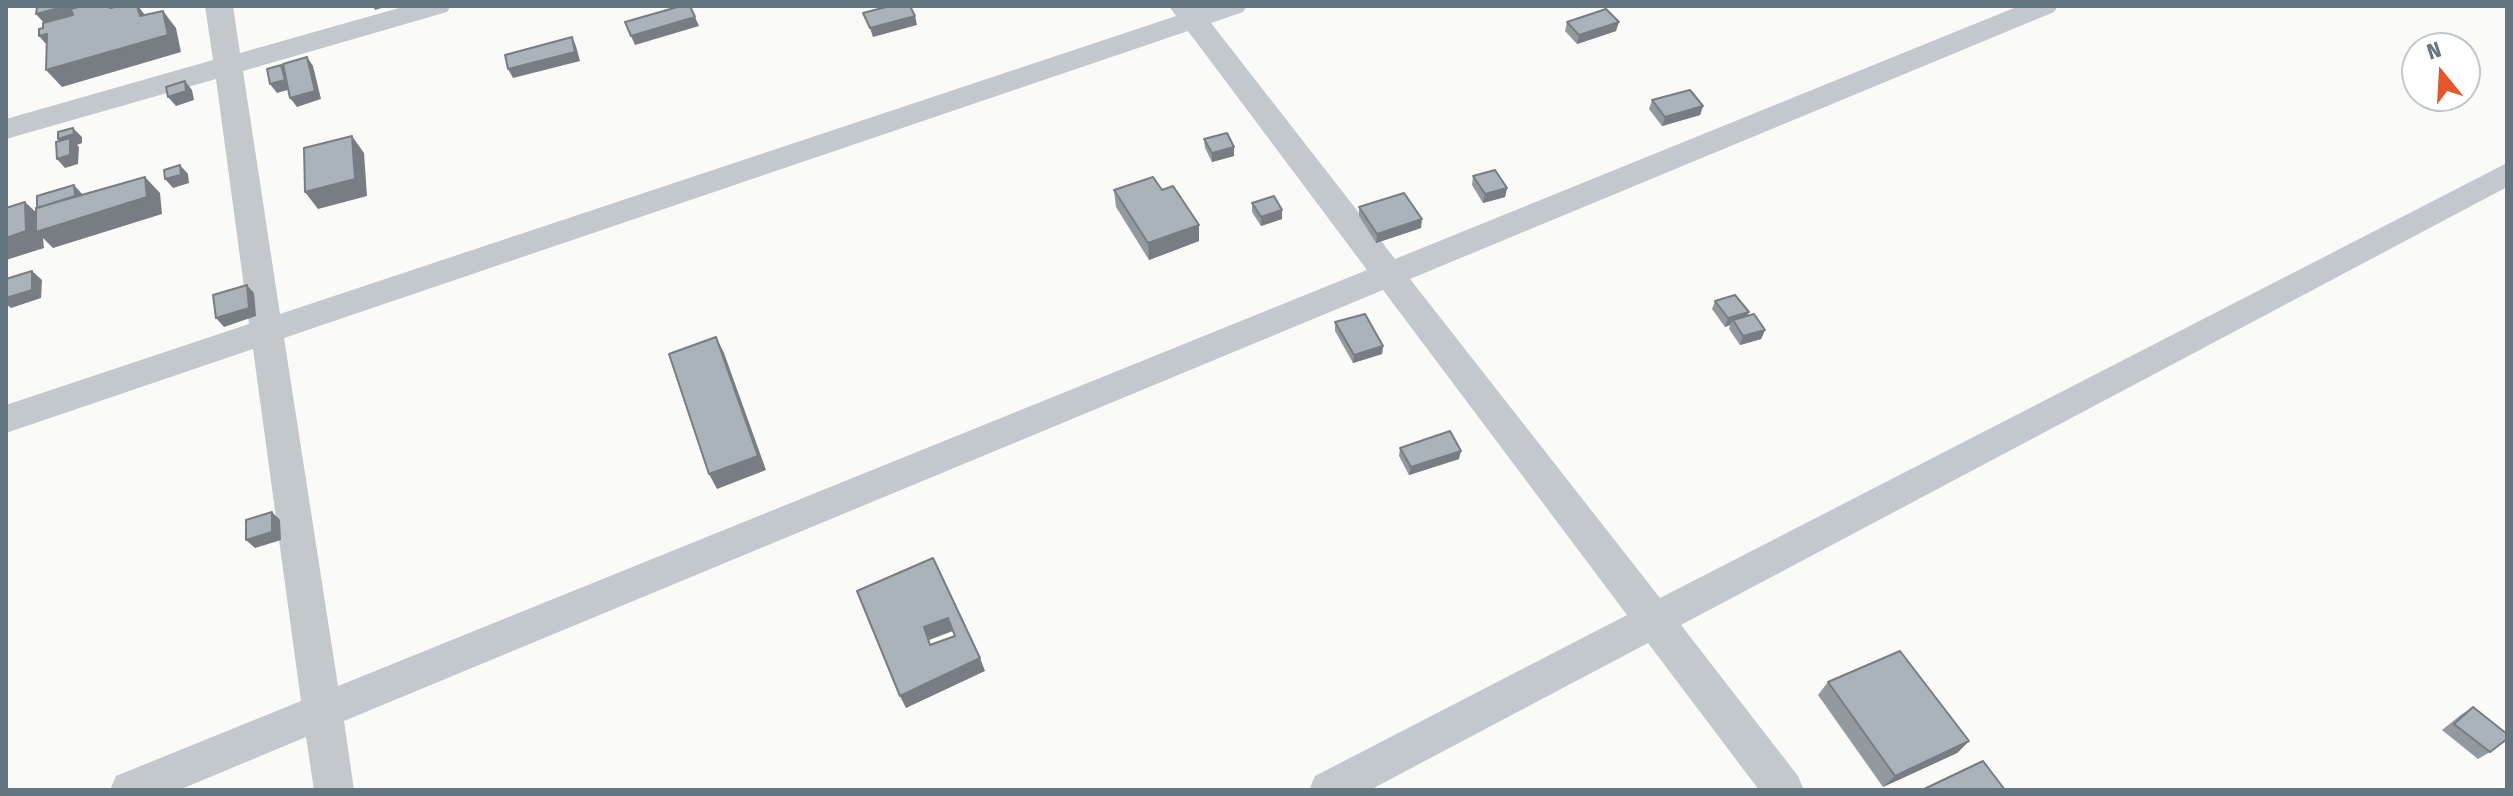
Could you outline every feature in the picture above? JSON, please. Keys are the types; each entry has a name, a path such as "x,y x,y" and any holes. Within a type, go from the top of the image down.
{"street":[{"path":"219,6 334,790"},
{"path":"6,129 437,6"},
{"path":"6,419 1188,13 1233,6"},
{"path":"130,790 2044,6"},
{"path":"1188,13 1784,790"},
{"path":"1329,790 2507,174"}],"building":[{"path":"37,6 59,6 59,8 36,14"},
{"path":"82,6 137,6 140,16 163,11 168,35 46,70 47,34 39,36 39,29 43,28 43,23 73,15 71,9"},
{"path":"690,6 695,17 631,36 625,22"},
{"path":"890,6 910,6 915,16 870,28 863,13"},
{"path":"1606,9 1619,22 1579,35 1567,22"},
{"path":"572,37 575,52 508,69 505,55"},
{"path":"307,57 315,91 290,98 283,64"},
{"path":"281,65 285,80 270,84 267,69"},
{"path":"185,81 186,91 168,97 166,87"},
{"path":"1690,90 1703,106 1665,117 1652,100"},
{"path":"73,128 74,134 58,139 58,132"},
{"path":"1227,133 1234,147 1212,153 1204,139"},
{"path":"352,136 355,179 305,192 304,148"},
{"path":"70,138 70,155 57,159 56,142"},
{"path":"180,165 181,175 165,179 164,170"},
{"path":"1495,170 1507,188 1485,194 1473,176"},
{"path":"145,177 147,197 36,232 36,208"},
{"path":"1153,177 1162,190 1173,186 1199,225 1148,243 1114,190"},
{"path":"74,185 75,196 37,208 37,196"},
{"path":"1404,193 1422,219 1377,234 1359,207"},
{"path":"1274,196 1282,210 1261,217 1252,203"},
{"path":"25,202 26,231 6,238 6,208"},
{"path":"32,271 32,290 6,298 6,279"},
{"path":"247,285 249,308 216,318 213,295"},
{"path":"1735,295 1749,312 1728,318 1715,301"},
{"path":"1365,314 1383,346 1354,355 1335,322"},
{"path":"1754,314 1765,330 1743,336 1733,320"},
{"path":"716,337 758,456 709,474 669,354"},
{"path":"1450,431 1461,451 1411,467 1400,448"},
{"path":"272,512 272,532 246,540 246,520"},
{"path":"933,558 980,658 900,696 857,591","holes":["948,618 955,636 930,645 924,627"]},
{"path":"1900,651 1969,741 1895,776 1828,682"},
{"path":"2473,707 2507,734 2507,739 2490,752 2454,724"},
{"path":"1983,761 2005,790 1922,790"}]}
